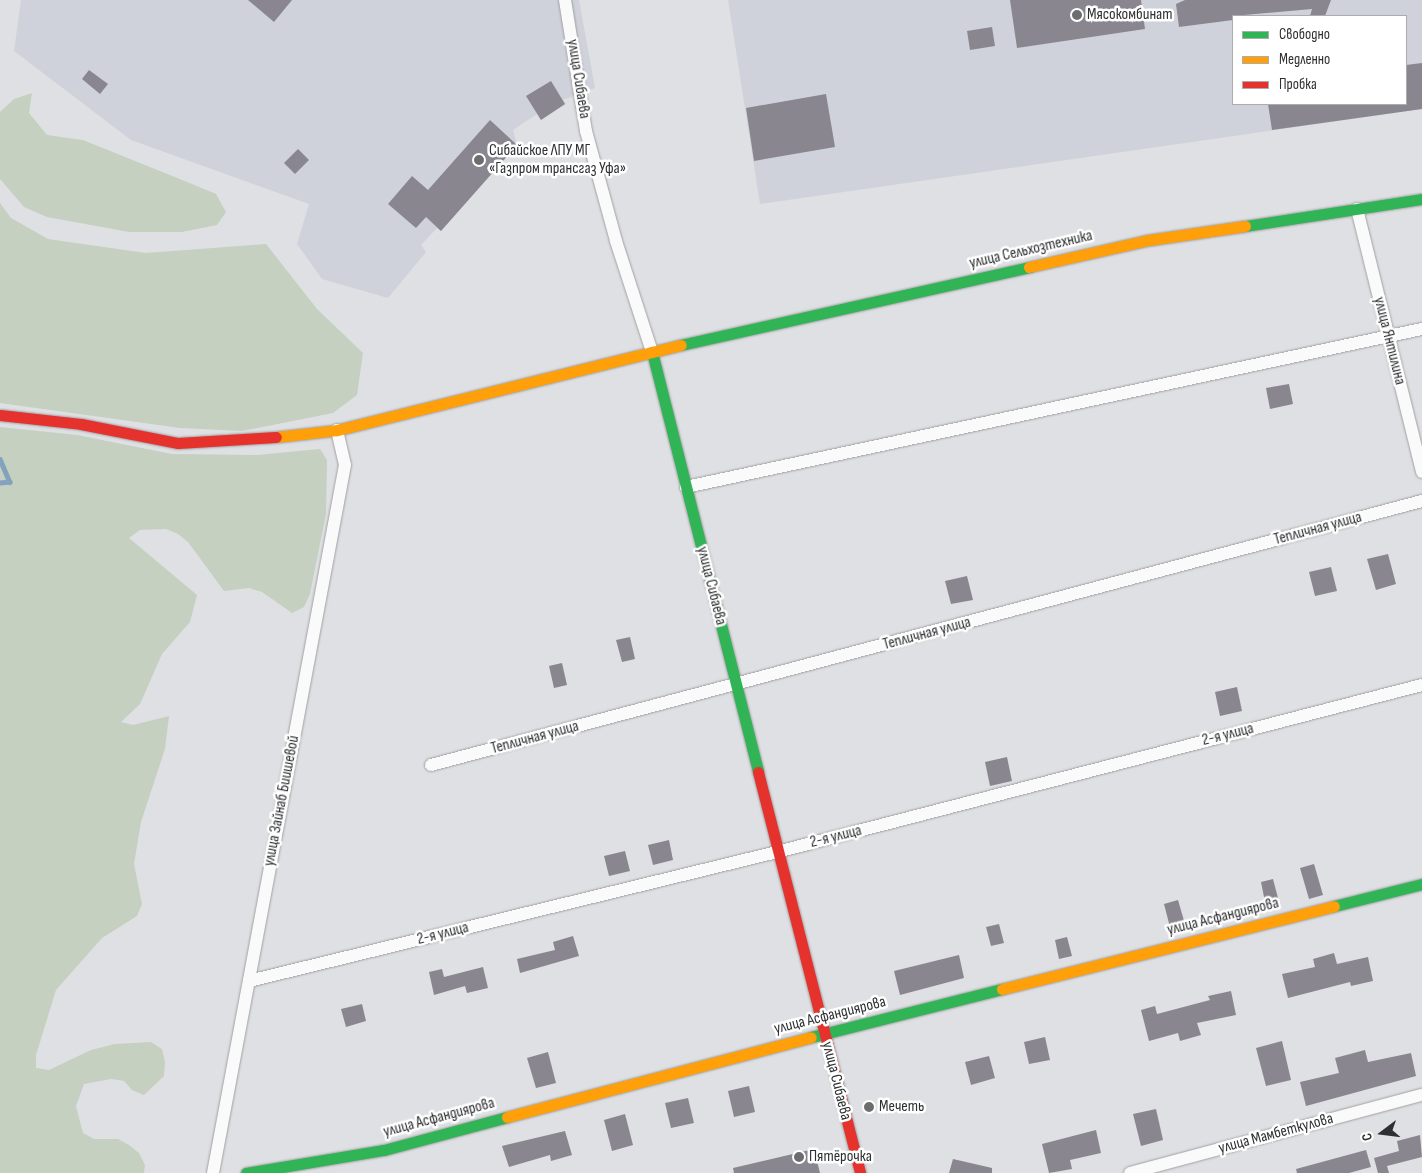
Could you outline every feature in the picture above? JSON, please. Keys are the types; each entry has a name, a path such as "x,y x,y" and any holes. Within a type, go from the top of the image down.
{"street":[{"name":"улица Сибаева","path":"566,0 586,131 652,352 777,852 860,1173"},
{"name":"улица Сельхозтехника","path":"0,415 81,424 178,442 269,438 337,430 652,352 1149,240 1422,199"},
{"name":"улица Янтилина","path":"1357,209 1422,472"},
{"path":"686,487 1389,339 1422,330"},
{"name":"улица Зайнаб Биишевой","path":"213,1173 345,465 337,430"},
{"name":"Тепличная улица","path":"431,765 1422,502"},
{"name":"2-я улица","path":"249,981 777,852 1422,685"},
{"name":"улица Асфандиярова","path":"246,1173 384,1150 824,1034 1422,884"},
{"name":"улица Мамбеткулова","path":"1130,1173 1422,1095"}],"shaded area":[{"name":"Сибайское ЛПУ МГ «Газпром трансгаз Уфа»","path":"21,0 579,0 595,88 563,100 566,104 541,120 537,114 513,130 517,145 441,231 437,228 421,245 426,252 388,298 322,279 297,244 309,204 131,140 14,51"},
{"path":"728,0 1422,0 1422,109 760,204"}],"green space":[{"path":"32,93 29,113 47,135 83,140 216,194 226,212 217,225 182,232 129,232 47,217 24,207 0,179 0,112 14,99"},
{"path":"0,203 11,218 48,239 146,253 266,244 317,309 363,353 357,395 333,413 242,431 180,428 0,403"},
{"path":"0,427 77,435 172,454 257,455 320,449 327,460 326,514 310,594 304,607 292,613 262,592 249,588 224,591 188,542 178,534 166,529 140,530 129,538 197,595 190,622 162,654 140,704 121,722 133,725 169,716 165,749 141,822 134,864 142,904 137,916 102,938 56,990 36,1055 36,1068 49,1070 91,1050 115,1044 151,1042 162,1049 165,1062 164,1076 144,1095 132,1090 124,1081 111,1079 84,1084 76,1106 83,1133 94,1139 118,1139 129,1145 139,1153 145,1165 144,1173 0,1173"}],"building":[{"path":"248,0 292,0 274,22"},
{"name":"Мясокомбинат","path":"1010,0 1141,0 1145,29 1017,48"},
{"name":"Мясокомбинат","path":"1185,0 1331,0 1325,15 1310,15 1312,9 1232,15 1232,20 1179,27 1176,4"},
{"path":"992,27 995,46 970,50 967,31"},
{"path":"1422,63 1422,109 1272,130 1268,105 1407,105 1407,65"},
{"path":"89,70 108,84 100,94 82,79"},
{"path":"551,81 565,104 541,120 526,96"},
{"path":"826,94 835,147 754,161 746,108"},
{"name":"Сибайское ЛПУ МГ «Газпром трансгаз Уфа»","path":"490,120 517,145 441,231 426,217 416,228 388,204 412,176 428,190"},
{"path":"298,149 309,160 295,174 284,163"},
{"path":"1289,384 1293,404 1270,409 1266,388"},
{"path":"1388,554 1396,584 1376,590 1367,559"},
{"path":"1331,567 1337,591 1315,596 1309,572"},
{"path":"967,576 973,600 951,604 945,581"},
{"path":"630,637 635,659 622,662 616,640"},
{"path":"562,663 567,685 554,688 549,666"},
{"path":"1237,687 1242,711 1220,716 1215,692"},
{"path":"1007,757 1012,781 990,786 985,762"},
{"path":"669,840 673,860 653,865 648,845"},
{"path":"625,851 630,871 609,876 604,856"},
{"path":"1314,864 1323,895 1309,899 1300,868"},
{"path":"1273,879 1278,898 1265,902 1261,882"},
{"path":"1178,900 1187,931 1172,935 1164,904"},
{"path":"999,924 1004,943 991,946 986,927"},
{"path":"573,936 579,956 520,973 517,959 555,950 553,942"},
{"path":"1067,937 1072,956 1059,959 1055,940"},
{"path":"1334,953 1337,964 1368,957 1373,981 1351,986 1350,982 1288,998 1282,974 1315,967 1313,959"},
{"path":"959,955 964,978 900,995 894,971"},
{"path":"483,967 488,988 467,993 465,986 434,995 429,972 442,969 444,977"},
{"path":"1231,991 1236,1015 1197,1023 1201,1035 1180,1041 1178,1033 1149,1041 1141,1010 1155,1006 1157,1014 1210,1000 1208,996"},
{"path":"362,1004 366,1021 346,1027 341,1009"},
{"path":"1045,1037 1050,1060 1029,1064 1024,1042"},
{"path":"1282,1041 1291,1080 1266,1086 1256,1048"},
{"path":"1365,1050 1368,1062 1411,1053 1416,1076 1306,1106 1300,1082 1339,1073 1335,1058"},
{"path":"548,1052 556,1083 536,1088 527,1058"},
{"path":"989,1056 995,1078 971,1085 965,1062"},
{"path":"749,1086 755,1112 734,1117 728,1091"},
{"path":"688,1098 694,1123 671,1128 665,1103"},
{"path":"1156,1109 1163,1140 1141,1146 1133,1114"},
{"path":"625,1114 633,1145 612,1151 604,1120"},
{"path":"1096,1130 1101,1153 1070,1160 1072,1169 1049,1173 1042,1144"},
{"path":"565,1131 572,1155 551,1161 550,1155 509,1167 502,1146"},
{"path":"1420,1135 1422,1157 1387,1166 1389,1173 1378,1173 1374,1158 1399,1151 1397,1141"},
{"name":"Пятёрочка","path":"814,1149 820,1173 734,1173 733,1168"},
{"path":"1366,1150 1371,1167 1349,1173 1297,1173 1296,1169"},
{"path":"953,1159 992,1168 992,1173 949,1173"}],"waterway":[{"path":"0,459 10,482 0,483"}],"traffic: fast":[{"path":"1245,226 1422,199"},
{"path":"681,345 1029,267"},
{"path":"652,352 758,772"},
{"path":"1334,906 1422,884"},
{"path":"811,1037 1002,989"},
{"path":"246,1173 384,1150 507,1117"}],"traffic: slow":[{"path":"1029,267 1149,240 1245,226"},
{"path":"276,437 337,430 681,345"},
{"path":"1002,989 1334,906"},
{"path":"507,1117 811,1037"}],"traffic: jam":[{"path":"0,415 81,424 178,443 276,437"},
{"path":"758,772 860,1173"}],"place":[{"name":"Мясокомбинат","path":"1077,15"},
{"name":"Сибайское ЛПУ МГ «Газпром трансгаз Уфа»","path":"479,160"},
{"name":"Мечеть","path":"869,1107"},
{"name":"Пятёрочка","path":"799,1157"}]}
